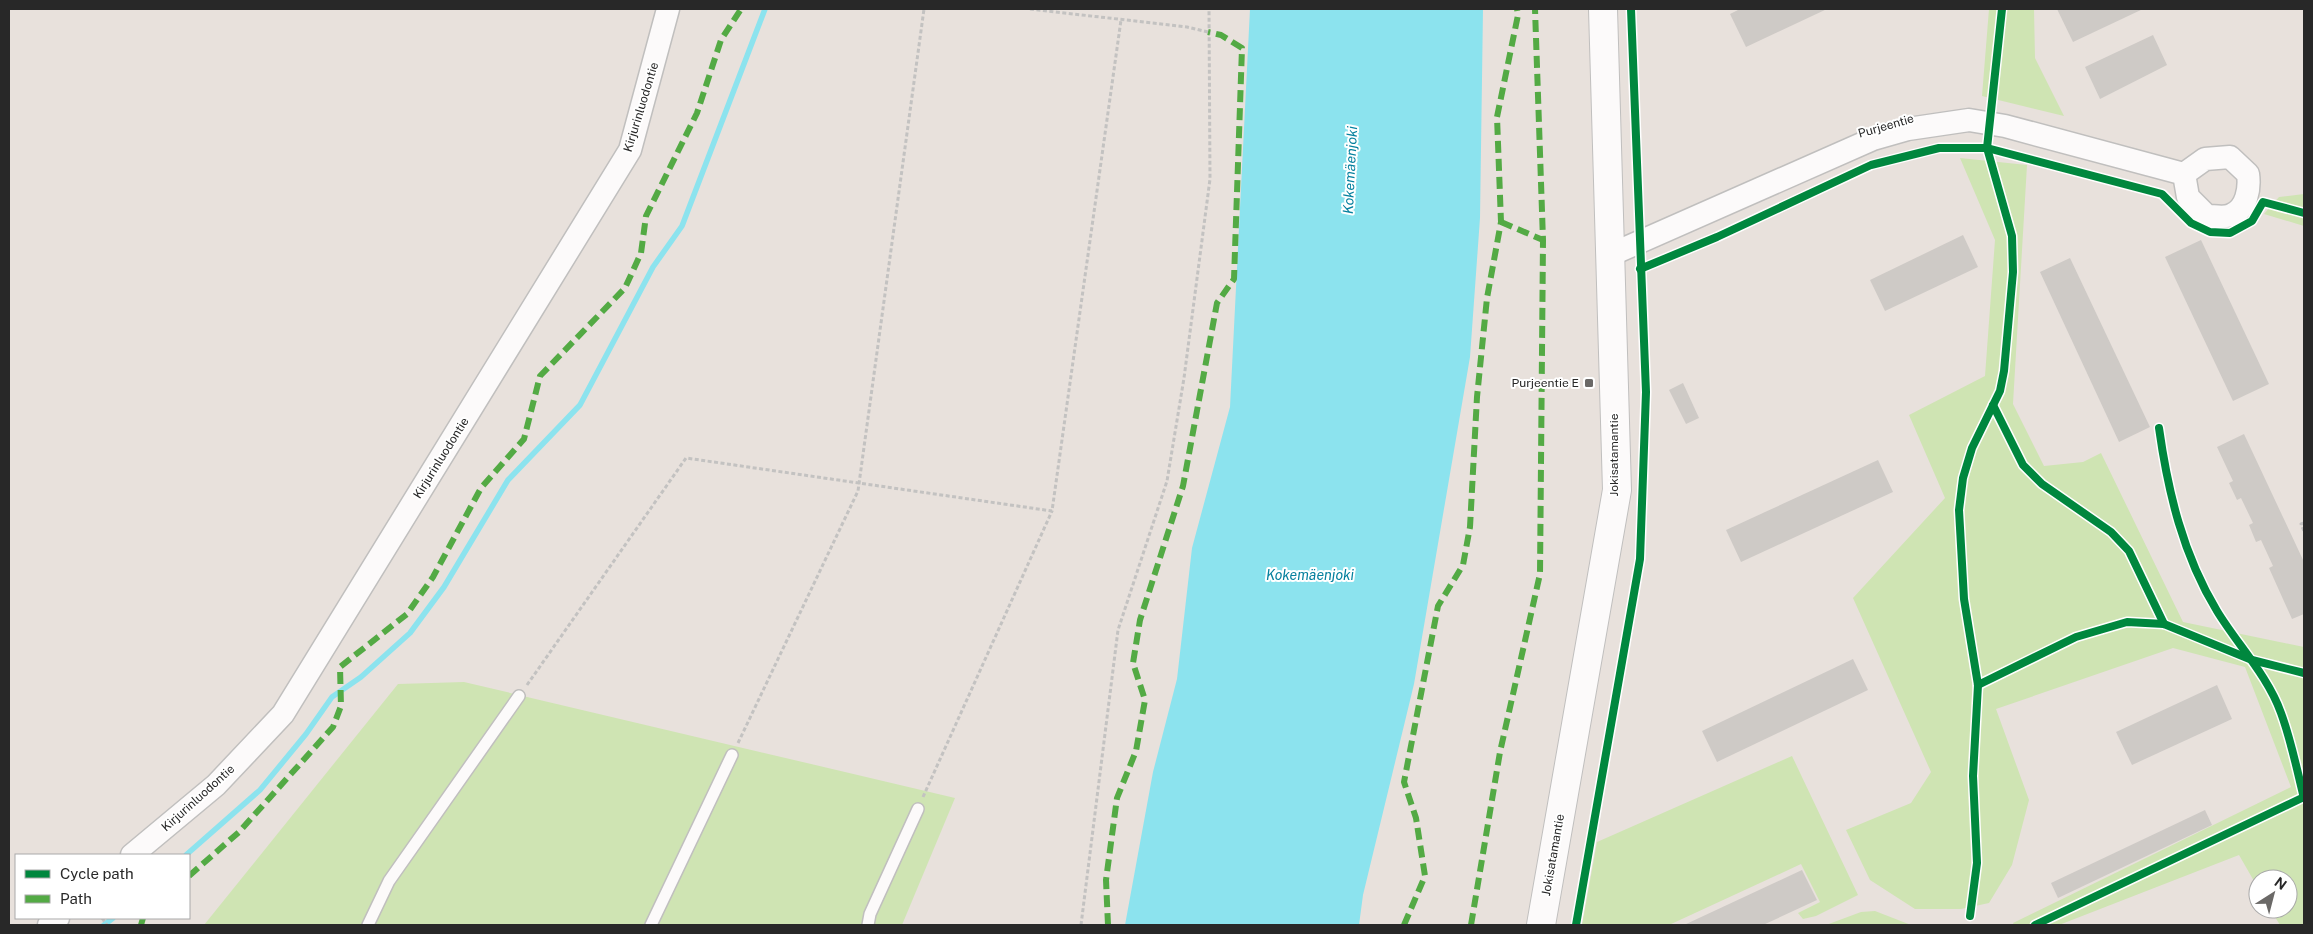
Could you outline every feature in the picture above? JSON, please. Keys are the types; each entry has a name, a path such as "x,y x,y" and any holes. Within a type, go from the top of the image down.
{"street":[{"name":"Kirjurinluodontie","path":"133,854 216,785 283,714 630,150 668,9"},
{"name":"Jokisatamantie","path":"1541,925 1617,490 1603,9"},
{"name":"Purjeentie","path":"1610,254 1873,139 1908,130 1969,120 2014,129 2184,174"}],"lane":[{"path":"368,925 389,880 519,696"},
{"path":"651,925 732,755"},
{"path":"868,925 870,914 918,809"}],"path":[{"path":"732,755 858,491 924,9"},
{"path":"1030,9 1187,27 1208,32"},
{"path":"1081,925 1118,630 1167,480 1184,378 1210,179 1209,9"},
{"path":"918,809 1052,511 1122,20"},
{"path":"519,696 686,458 1052,511"},
{"path":"2304,522 2301,524 2304,531"}],"green space":[{"path":"1989,9 2034,9 2035,58 2064,116 1982,96"},
{"path":"1960,158 2027,165 2013,404 2044,466 2083,462 2101,453 2183,622 2304,647 2304,925 2280,925 2276,919 2298,919 2298,869 2248,869 2248,871 2239,855 2059,925 2014,925 2013,923 2291,787 2245,667 2173,648 1996,709 2029,800 2012,865 1989,903 1961,909 1915,909 1870,880 1846,830 1911,803 1931,772 1853,598 1945,498 1909,415 1985,376 1995,240"},
{"path":"2304,194 2304,226 2264,214 2279,197"},
{"path":"464,682 955,798 902,925 204,925 398,684"},
{"path":"1792,756 1858,895 1816,916 1803,919 1798,913 1820,902 1801,864 1669,925 1582,925 1597,842"},
{"path":"1875,911 1911,925 1826,925 1861,912"}],"water":[{"name":"Kokemäenjoki","path":"1250,9 1483,9 1480,218 1470,357 1414,684 1363,895 1359,925 1125,925 1153,772 1177,679 1192,548 1230,407"}],"building":[{"path":"1740,9 1827,9 1746,47 1730,14"},
{"path":"2057,9 2143,9 2073,42"},
{"path":"2153,35 2167,65 2100,99 2085,67"},
{"path":"1963,235 1978,267 1885,311 1870,280"},
{"path":"2201,240 2269,384 2233,401 2165,257"},
{"path":"2070,258 2150,427 2119,442 2040,272"},
{"path":"1683,383 1699,418 1686,424 1669,390"},
{"path":"2244,434 2304,562 2304,614 2292,619 2269,568 2273,566 2261,540 2256,542 2249,525 2253,523 2241,498 2237,500 2229,483 2233,481 2217,447"},
{"path":"1878,460 1893,492 1741,562 1726,530"},
{"path":"1853,659 1868,690 1717,762 1702,731"},
{"path":"2217,685 2232,719 2132,765 2116,732"},
{"path":"2205,810 2212,825 2058,898 2051,883"},
{"path":"1802,870 1817,900 1763,925 1684,925"}],"waterway":[{"path":"187,854 260,790 306,734 332,697 361,677 410,633 444,587 508,480 580,405 653,267 682,226 765,9"},
{"path":"104,925 112,919"}],"marked path":[{"path":"190,875 239,832 333,727 341,706 340,667 407,614 433,577 481,488 524,439 540,376 625,288 641,253 646,216 697,113 721,40 741,9"},
{"path":"1404,925 1425,876 1416,818 1404,782 1438,606 1463,565 1470,527 1477,397 1487,298 1501,222 1497,117 1518,15 1517,9"},
{"path":"1471,925 1500,752 1540,574 1543,240 1535,9"},
{"path":"1108,925 1106,880 1117,798 1136,751 1145,700 1133,663 1140,620 1183,486 1217,303 1234,279 1242,48 1221,35 1208,32"},
{"path":"1501,222 1543,240"},
{"path":"141,925 143,919"}],"cycle path":[{"path":"1576,925 1640,559 1646,392 1631,9"},
{"path":"1970,916 1977,863 1973,776 1978,685 1964,599 1959,510 1963,478 1972,448 2000,391 2004,371 2013,272 2012,236 1987,148 2002,9"},
{"path":"1640,269 1717,237 1871,165 1939,148 1987,148 2162,194 2191,223 2210,232 2230,233 2252,221 2263,202 2304,213"},
{"path":"1993,405 2023,465 2042,484 2111,532 2129,551 2164,624"},
{"path":"2159,428 2172,499 2195,568 2217,611 2260,673 2275,699 2288,734 2304,798"},
{"path":"1978,685 2076,637 2127,622 2164,624 2252,660 2304,673"},
{"path":"2035,925 2304,797"}],"place":[{"name":"Purjeentie E","path":"1589,383"}]}
